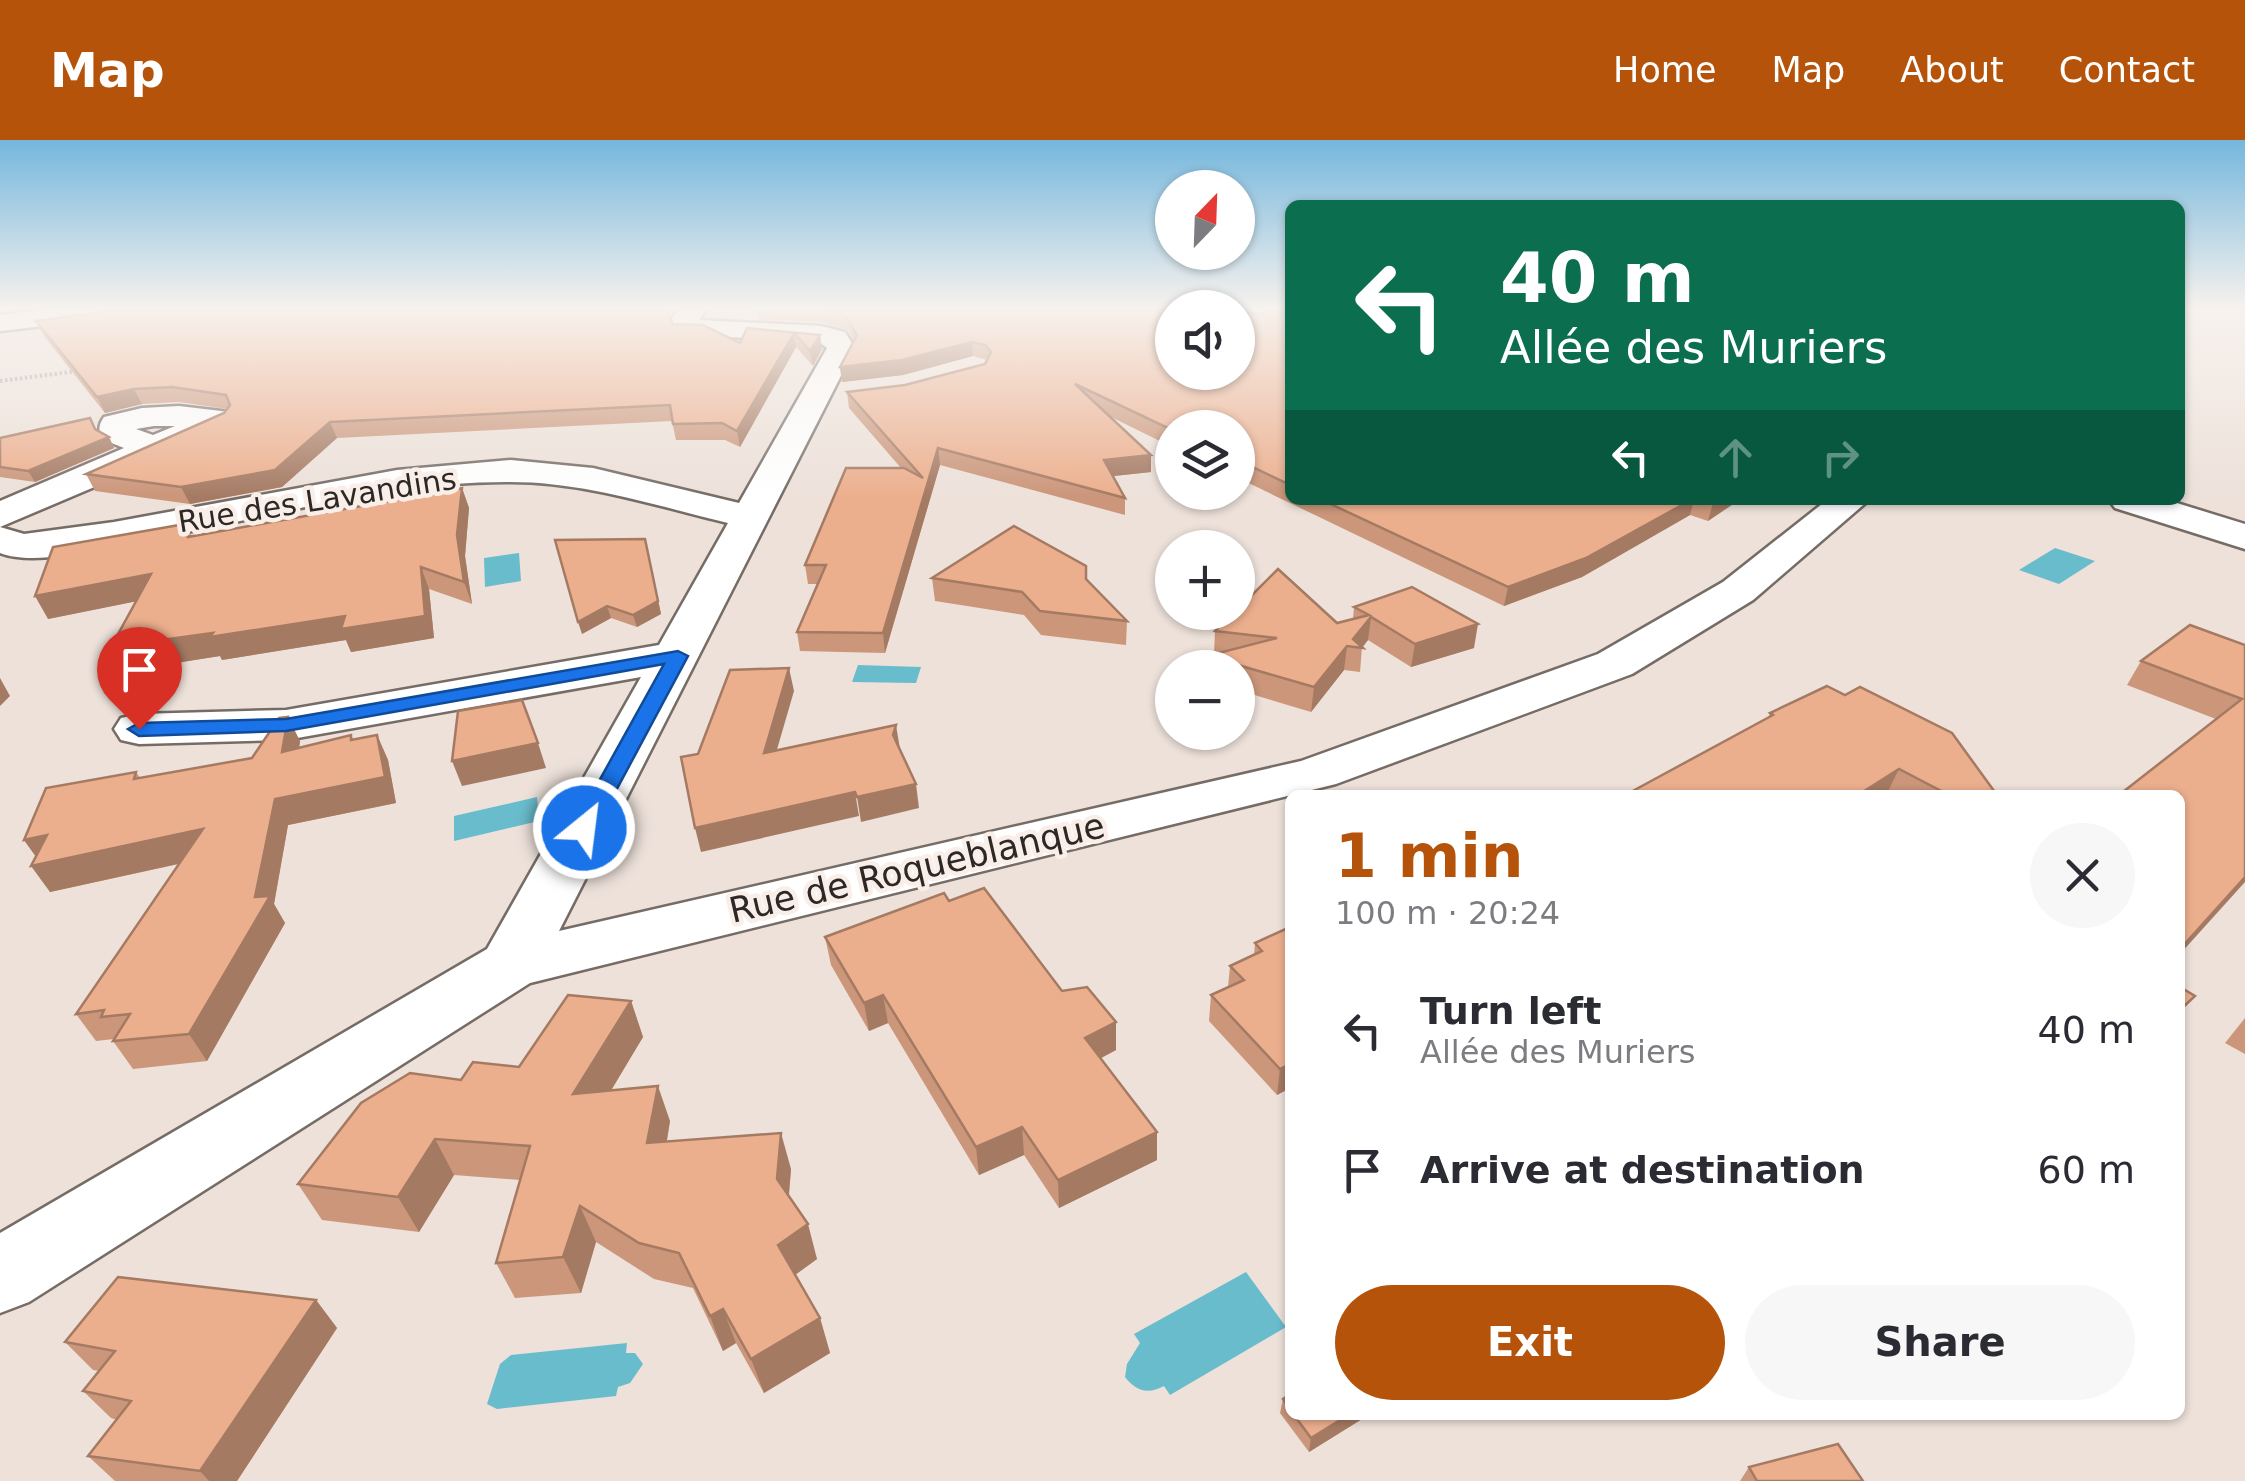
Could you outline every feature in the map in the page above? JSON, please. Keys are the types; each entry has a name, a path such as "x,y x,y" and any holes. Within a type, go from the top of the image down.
{"street":[{"path":"510,965 751,517 834,397 837,373"},
{"path":"0,515 158,448"},
{"name":"Rue des Lavandins","path":"0,540 21,548 397,480 511,471 593,478 751,517"},
{"path":"2144,505 2245,537"},
{"name":"Rue de Roqueblanque","path":"0,1276 510,965 1317,773 1615,664 1738,591 1826,507"},
{"path":"139,729 286,725 678,656"}],"path":[{"path":"0,381 67,373"}],"water":[{"path":"2055,548 2095,561 2059,584 2019,570"},
{"path":"519,553 521,581 485,587 484,558"},
{"path":"858,665 921,667 916,683 852,682"},
{"path":"537,797 539,821 454,841 454,816"},
{"path":"1246,1272 1285,1326 1170,1395 1164,1386 1148,1391 1125,1377 1127,1364 1140,1343 1134,1334"},
{"path":"627,1343 626,1353 635,1353 643,1364 630,1383 618,1387 616,1396 497,1409 487,1404 500,1364 511,1355"}],"building":[{"path":"77,373 771,373 737,431 722,423 673,424 670,405 330,422 275,470 181,487 86,474 224,413 230,405 226,395 172,387 134,389 97,397"},
{"path":"952,373 1155,373 1155,390 1255,390 1255,373 1285,373 1285,483 1255,468 1255,410 1155,410 1155,422 1075,384 1151,455 1104,460 1125,498 938,448 883,633 797,632 826,565 805,565 846,468 904,468 923,478 847,392 905,385"},
{"path":"90,418 95,429 109,437 28,471 0,467 0,438"},
{"path":"462,488 457,535 464,582 421,567 425,616 341,629 345,616 210,637 213,633 111,647 151,574 35,596 53,547 185,524 188,537"},
{"path":"1333,505 1682,505 1586,558 1508,587"},
{"path":"1014,526 1086,566 1086,579 1127,621 1040,611 1022,592 932,578"},
{"path":"645,539 658,601 633,615 607,606 578,622 555,540"},
{"path":"1278,569 1337,623 1369,615 1354,607 1412,587 1478,624 1415,644 1371,617 1353,639 1363,648 1347,646 1314,687 1255,670 1255,650 1230,650 1277,638 1215,631 1255,630 1255,592"},
{"path":"2190,625 2245,645 2245,877 2185,943 2185,790 2125,790 2242,699 2141,661"},
{"path":"789,668 764,753 896,725 893,735 916,784 857,797 855,792 695,828 681,757 698,754 730,670"},
{"path":"1827,686 1845,695 1860,687 1952,733 1993,790 1939,790 1899,769 1866,790 1635,790 1773,715 1770,713"},
{"path":"522,700 538,743 452,761 458,711"},
{"path":"288,717 282,752 351,735 351,740 377,735 385,777 275,799 255,897 270,896 189,1034 113,1041 130,1014 101,1017 104,1010 76,1014 203,829 31,866 47,835 24,840 46,788 136,772 134,779 252,758 279,718"},
{"path":"984,888 1062,991 1087,987 1116,1022 1085,1038 1157,1132 1058,1180 1022,1127 976,1147 883,995 864,1003 825,937 944,893 949,901"},
{"path":"1285,929 1285,1066 1280,1069 1211,995 1244,980 1230,966 1262,951 1255,943"},
{"path":"2185,990 2195,996 2185,1005"},
{"path":"568,995 631,1001 573,1094 658,1086 647,1143 781,1133 777,1179 808,1224 778,1245 820,1318 751,1359 723,1309 710,1316 679,1253 639,1243 580,1206 563,1257 496,1263 530,1146 435,1139 398,1197 298,1184 361,1103 410,1073 461,1080 473,1062 519,1067"},
{"path":"118,1277 316,1300 200,1471 88,1456 131,1401 83,1391 115,1351 65,1342"},
{"path":"1298,1420 1340,1420 1311,1438"},
{"path":"1838,1444 1863,1481 1757,1481 1749,1467"}],"route":[{"path":"139,729 286,725 678,656 584,828"}]}
